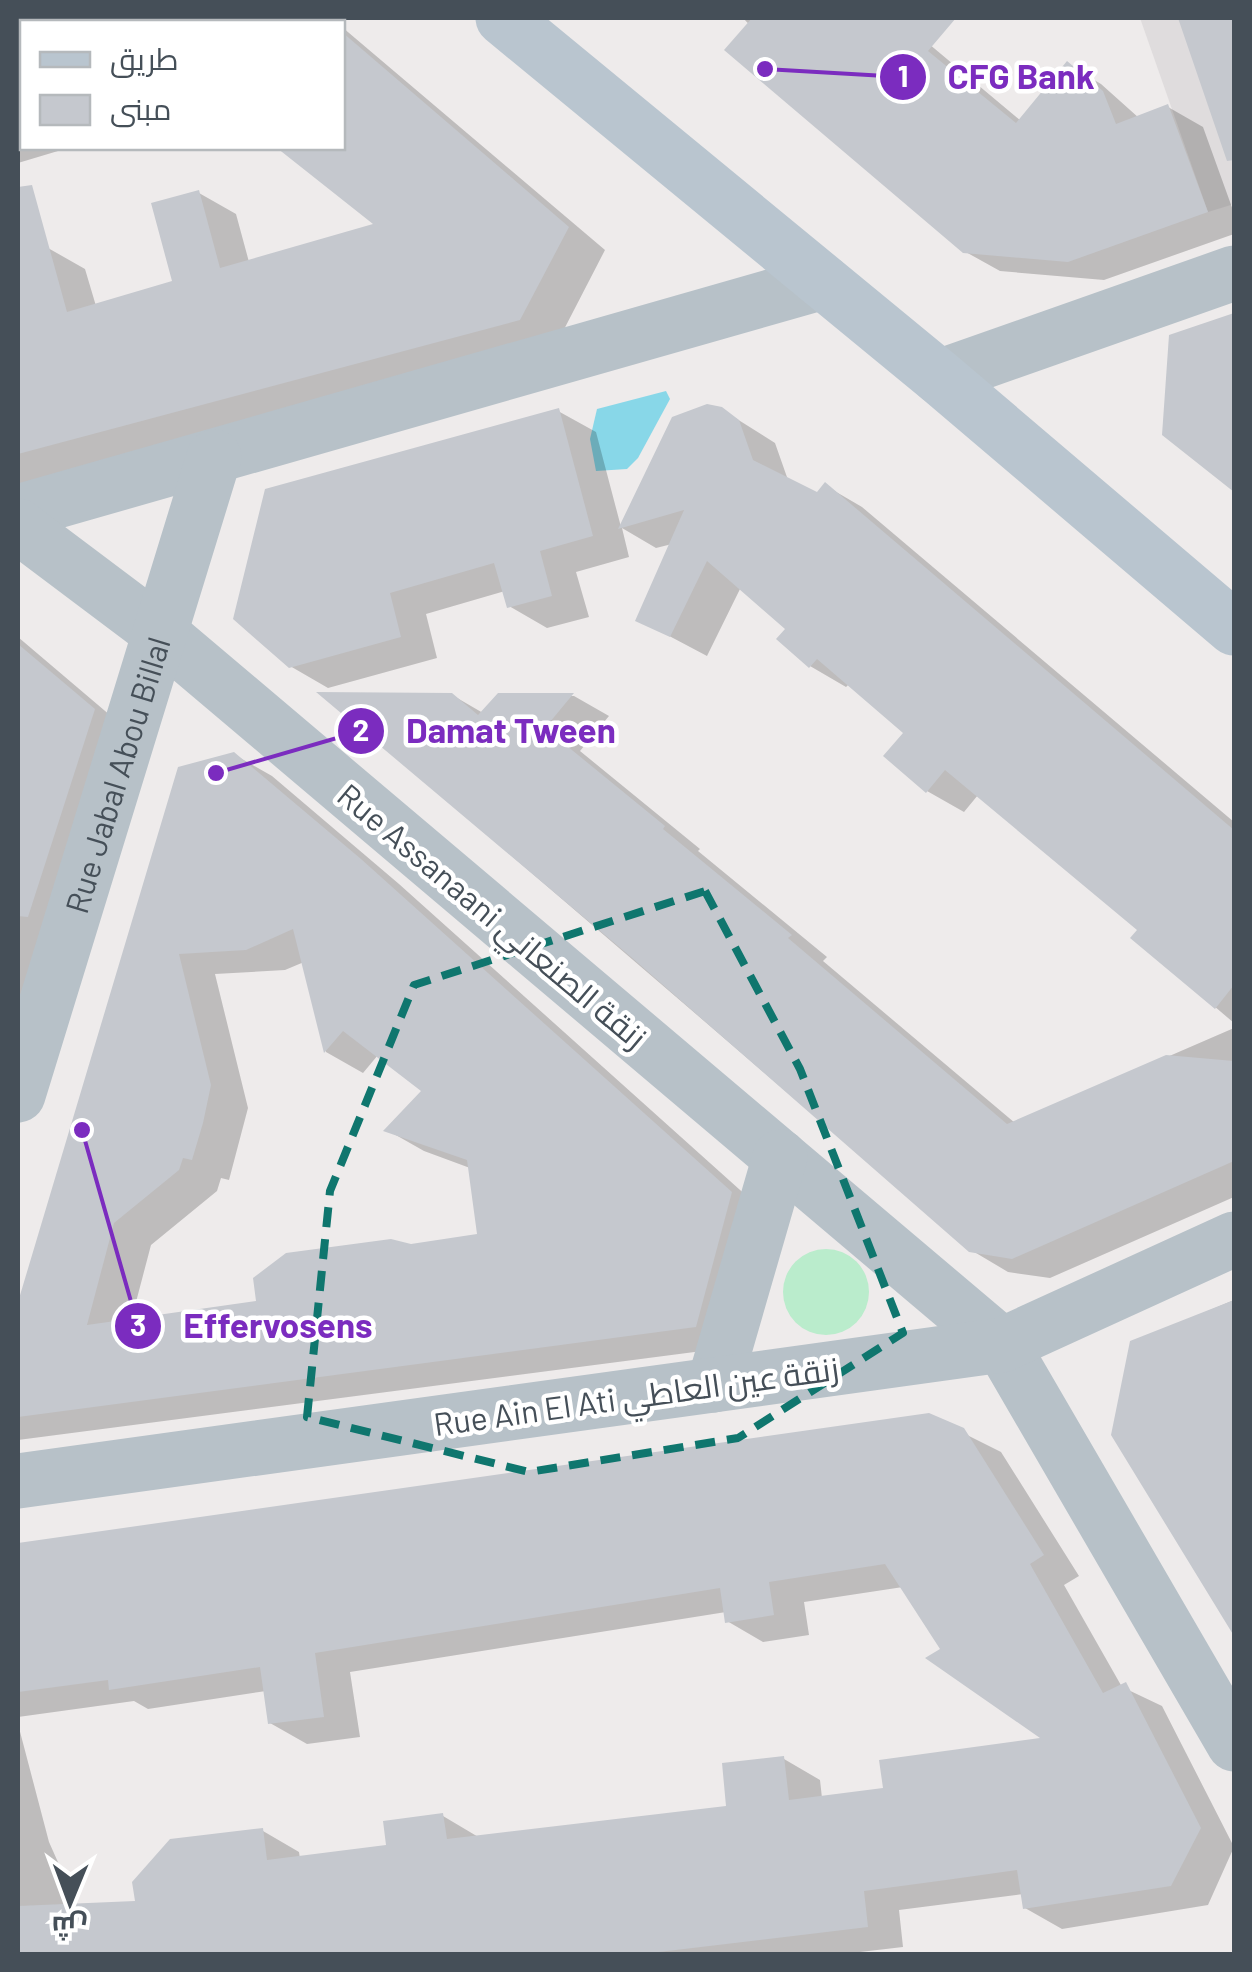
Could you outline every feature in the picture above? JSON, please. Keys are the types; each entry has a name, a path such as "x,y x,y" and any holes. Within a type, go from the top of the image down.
{"main road":[{"path":"502,18 939,377 1234,628"}],"street":[{"path":"939,377 1234,273"},
{"path":"18,512 823,282"},
{"name":"Rue Jabal Abou Billal","path":"18,1095 214,457"},
{"name":"Rue Assanaani زنقة الصنعاني","path":"18,526 159,632 1002,1344 1234,1744"},
{"path":"714,1385 780,1156"},
{"name":"Rue Ain El Ati زنقة عين العاطي","path":"18,1480 1002,1344 1234,1240"}],"highlighted area":[{"path":"705,891 800,1069 903,1333 738,1438 529,1472 307,1417 330,1191 414,985"}],"shaded area":[{"path":"1140,18 1234,18 1234,204 1208,212"}],"green space":[{"path":"826,1249 850,1256 862,1268 869,1292 862,1316 850,1328 826,1335 802,1328 790,1316 783,1292 790,1268 802,1256"}],"water":[{"path":"666,391 670,399 638,458 627,469 596,471 590,439 597,409"}],"building":[{"path":"752,18 956,18 928,51 1016,123 1067,61 1103,91 1116,124 1168,104 1208,212 1068,262 963,253 724,50"},
{"path":"1178,18 1234,18 1234,160 1227,161"},
{"path":"345,35 569,227 520,320 18,454 18,187 32,185 67,312 172,281 151,203 199,190 220,268 373,224 280,150 345,150"},
{"path":"1234,313 1234,492 1162,435 1169,335"},
{"path":"707,404 722,407 739,420 753,460 817,492 825,482 1234,830 1234,985 1215,1009 1130,938 1137,930 945,770 926,793 883,756 903,733 817,659 809,668 776,639 785,629 707,561 670,637 635,621 684,510 618,529 672,417"},
{"path":"559,408 593,536 540,551 552,596 507,608 494,563 390,593 401,637 289,668 233,619 265,489"},
{"path":"18,644 95,709 28,917 18,916"},
{"path":"316,692 452,693 478,715 498,693 574,693 545,728 665,826 663,829 792,935 788,938 1007,1124 1166,1055 1234,1061 1234,1161 1012,1259 969,1252 631,957"},
{"path":"234,752 361,859 732,1192 696,1327 18,1417 18,1302 178,767","holes":["293,929 324,1053 343,1031 421,1091 383,1131 467,1160 477,1234 411,1244 391,1239 286,1253 253,1278 256,1301 87,1325 114,1223 179,1170 183,1158 192,1160 203,1123 211,1085 179,954 246,950"]},
{"path":"1234,1300 1234,1636 1111,1435 1130,1341"},
{"path":"929,1413 964,1428 1044,1555 1030,1564 1103,1693 1126,1682 1201,1828 1171,1886 1023,1909 1017,1870 864,1891 868,1927 642,1954 18,1954 18,1906 135,1901 132,1882 170,1839 263,1828 267,1860 386,1845 383,1821 443,1813 447,1839 726,1806 722,1763 784,1756 789,1800 883,1788 879,1760 1040,1738 925,1658 940,1649 885,1564 769,1582 774,1615 725,1623 720,1588 315,1653 324,1717 268,1724 260,1667 109,1690 108,1680 18,1692 18,1543"}],"place":[{"name":"CFG Bank","path":"765,69"},
{"name":"Damat Tween","path":"216,773"},
{"name":"Effervosens","path":"82,1130"}]}
